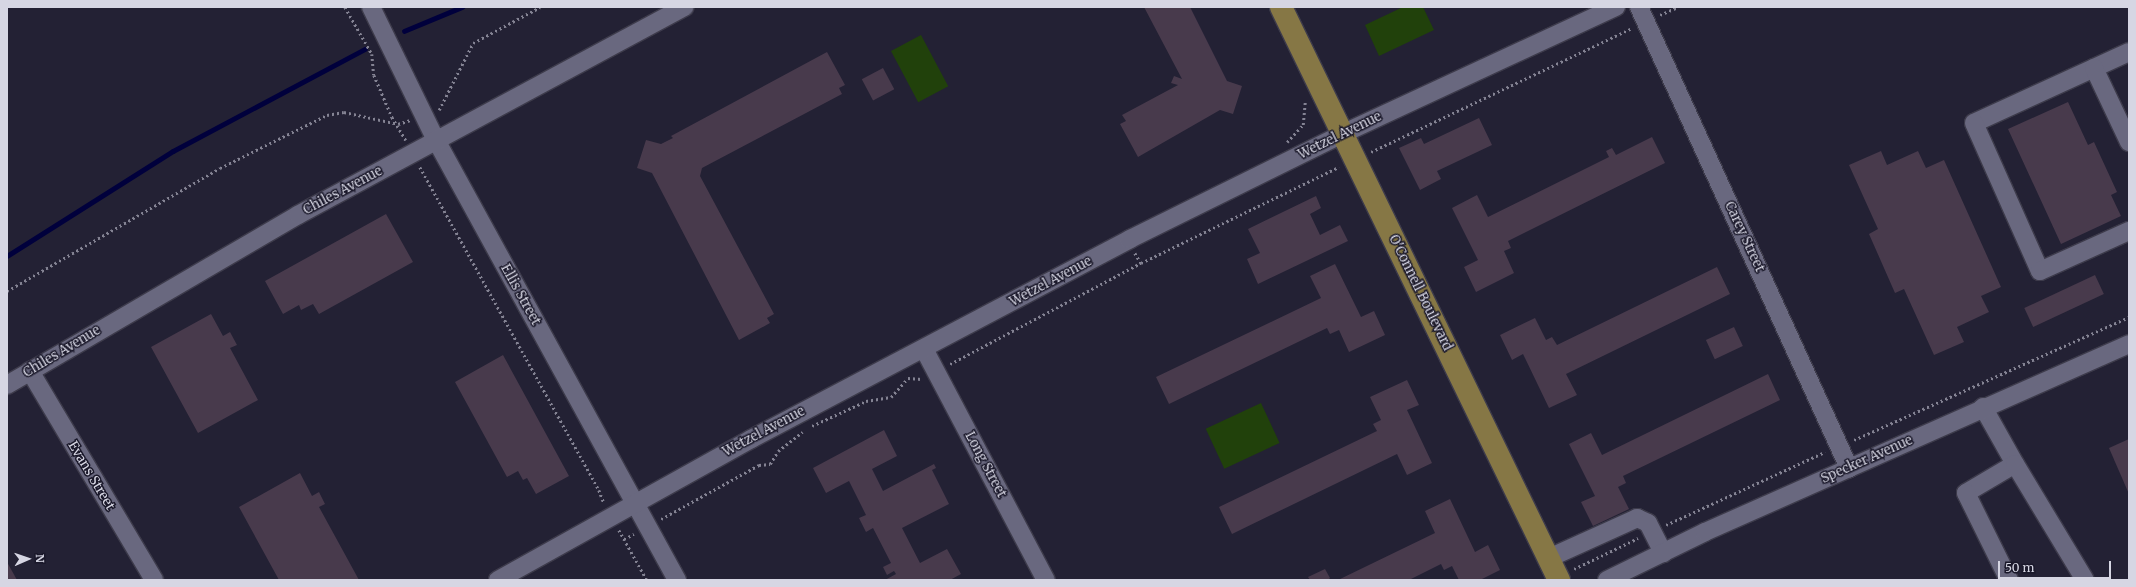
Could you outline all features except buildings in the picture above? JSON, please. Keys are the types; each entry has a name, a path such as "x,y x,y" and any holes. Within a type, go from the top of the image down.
{"main road":[{"name":"O'Connell Boulevard","path":"1281,7 1559,580"}],"street":[{"name":"Ellis Street","path":"371,7 423,116 633,503 677,580"},
{"name":"Chiles Avenue","path":"7,385 298,215 686,7"},
{"name":"Wetzel Avenue","path":"498,580 633,503 1128,240 1342,134 1616,7"},
{"name":"Carey Street","path":"1643,14 1849,468"},
{"path":"2129,52 1974,123 2040,271 2129,231"},
{"path":"2094,68 2129,142"},
{"name":"Specker Avenue","path":"1607,580 1663,552 2129,344"},
{"name":"Long Street","path":"924,349 1046,580"},
{"name":"Evans Street","path":"30,371 154,580"},
{"path":"1983,408 2085,580"},
{"path":"2009,580 1966,493 2015,464"},
{"path":"1549,558 1637,518 1648,523 1663,552"}],"path":[{"path":"345,7 372,54 374,75 412,153 500,309 647,580"},
{"path":"7,290 220,168 327,115 344,112 398,124 441,109 473,43 540,7"},
{"path":"809,427 866,402 892,397 908,378 922,379 1141,263 1355,159 1643,14 1678,7"},
{"path":"1283,145 1300,130 1306,94"},
{"path":"1128,240 1141,263"},
{"path":"624,539 760,465 770,464 778,451 805,430"}],"green space":[{"path":"1403,7 1423,7 1434,30 1379,56 1365,25"},
{"path":"921,35 948,86 918,102 891,51"},
{"path":"1261,403 1280,443 1224,469 1206,429"}],"waterway":[{"path":"404,31 462,7"},
{"path":"7,256 173,151 365,49"}]}
